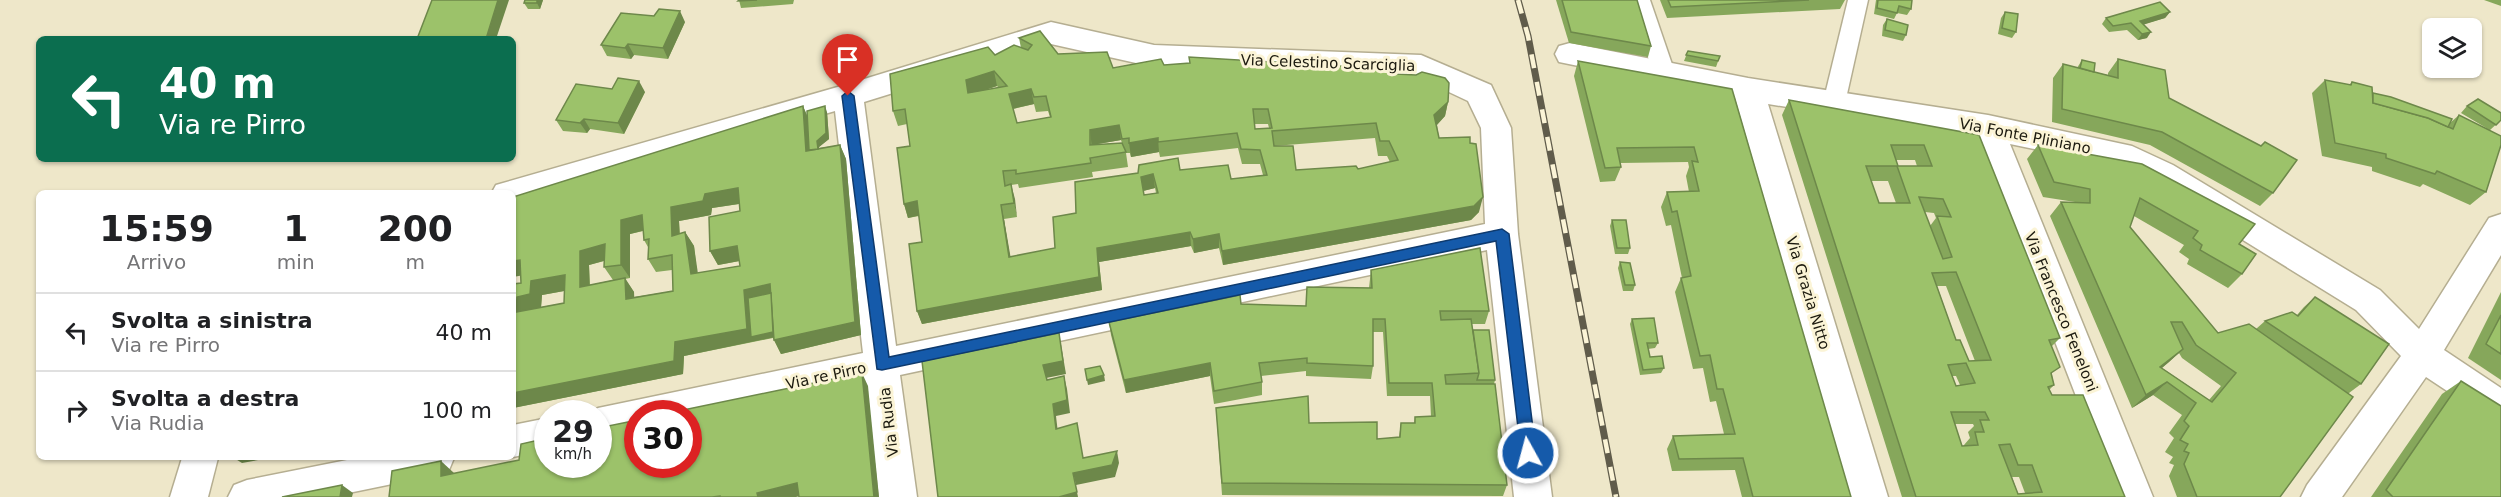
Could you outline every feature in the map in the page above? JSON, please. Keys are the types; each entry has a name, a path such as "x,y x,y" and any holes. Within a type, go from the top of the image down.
{"street":[{"name":"Via Celestino Scarciglia","path":"848,96 1051,33 1154,56 1421,66 1480,93 1496,128 1502,234 1533,497"},
{"name":"Via Fonte Pliniano","path":"1570,54 1748,89 1988,127 2121,155 2162,174 2368,300 2422,355 2501,407"},
{"name":"Via Grazia Nitto","path":"1748,89 1869,497"},
{"path":"516,191 848,96"},
{"name":"Via Rudia","path":"848,96 898,497"},
{"name":"Via Francesco Feneloni","path":"1988,127 2134,497"},
{"path":"2320,497 2422,355 2501,227"},
{"name":"Via re Pirro","path":"702,402 1502,234"},
{"path":"516,440 534,437"},
{"path":"189,497 200,460"},
{"path":"247,497 426,460"}],"lane":[{"path":"1640,0 1664,73"},
{"path":"1834,103 1858,0"}],"building":[{"path":"432,0 498,0 487,36 418,36"},
{"path":"525,0 537,0 537,3 524,3"},
{"path":"1562,0 1637,0 1651,46 1571,32"},
{"path":"1668,0 1809,0 1671,7"},
{"path":"1878,0 1912,0 1911,9 1899,6 1897,13 1877,8"},
{"path":"2160,2 2170,12 2140,21 2151,32 2142,34 2131,23 2113,26 2106,18"},
{"path":"659,9 680,11 663,48 628,44 625,48 601,45 621,13 654,16"},
{"path":"2005,12 2018,14 2016,32 2002,28"},
{"path":"1887,19 1908,25 1906,35 1885,30"},
{"path":"1040,31 1058,54 1107,52 1113,68 1161,59 1164,65 1190,63 1189,57 1392,70 1396,74 1416,75 1422,72 1445,78 1449,83 1448,102 1434,115 1439,138 1470,137 1470,143 1476,144 1483,197 1474,206 1222,251 1219,234 1193,239 1190,232 1097,248 1099,277 917,311 909,244 922,242 917,201 904,204 897,148 910,146 905,109 893,111 890,74 988,47 995,55 1014,45 1028,50 1032,45 1019,38","holes":["994,71 1007,86 968,93 966,80","1031,89 1034,97 1046,96 1051,117 1017,123 1009,94","1253,109 1268,109 1272,128 1255,129","1376,123 1380,141 1389,141 1398,160 1358,169 1356,166 1296,170 1293,146 1274,146 1272,131","1119,125 1122,139 1129,138 1129,143 1158,138 1158,142 1237,133 1241,149 1260,150 1267,175 1231,179 1228,165 1180,170 1178,158 1139,165 1138,173 1075,182 1076,213 1053,217 1055,248 1009,257 1001,205 1014,203 1011,184 1005,186 1003,171 1016,170 1016,174 1091,163 1090,158 1126,152 1122,143 1090,145 1090,130","1153,174 1158,193 1144,195 1141,177"]},
{"path":"1688,51 1720,56 1718,61 1686,55"},
{"path":"2118,59 2165,70 2169,98 2261,146 2265,142 2297,160 2273,193 2162,132 2062,109 2063,64 2118,78"},
{"path":"2082,60 2095,63 2094,72 2080,68"},
{"path":"1578,61 1732,89 1851,497 1753,497 1743,458 1679,459 1673,436 1735,434 1723,389 1717,389 1710,355 1700,356 1681,278 1691,276 1677,211 1672,212 1667,192 1699,191 1692,161 1698,162 1694,147 1617,148 1621,167 1605,168"},
{"path":"618,78 639,81 618,123 584,119 580,123 556,120 576,84 612,89"},
{"path":"2325,80 2351,85 2352,82 2372,87 2373,103 2428,118 2453,129 2459,115 2501,136 2501,145 2486,192 2437,171 2435,174 2386,158 2386,154 2335,143"},
{"path":"2373,93 2391,97 2452,119 2448,127 2428,118 2373,103"},
{"path":"2478,99 2501,113 2501,120 2496,125 2467,106"},
{"path":"1789,100 1979,135 2060,338 2049,340 2060,367 2051,373 2054,385 2048,387 2052,395 2083,395 2125,497 1916,497","holes":["1891,145 1924,145 1932,166 1898,166","1866,166 1897,166 1910,203 1879,203","1919,197 1943,199 1951,217 1937,216 1952,257 1943,259","1956,272 1991,360 1969,361 1960,340 1956,340 1932,273","1966,363 1975,383 1956,386 1948,365","1951,412 1985,412 1989,420 1980,420 1984,432 1975,432 1978,445 1962,446","2010,444 2018,465 2032,465 2042,492 2018,494 1999,445"]},
{"path":"803,106 806,151 840,145 855,322 774,340 770,284 744,290 747,329 675,342 674,361 516,392 516,312 516,284 521,283 520,260 516,261 516,196","holes":["738,188 740,211 709,217 710,251 737,246 740,266 691,274 685,232 672,236 671,207 703,201 705,194","642,215 644,240 649,239 648,259 672,255 673,291 626,299 625,278 580,287 580,251 605,244 604,267 621,265 621,220","565,275 564,303 516,312 517,297 530,294 531,281"]},
{"path":"825,106 826,133 817,141 818,149 809,150 807,111"},
{"path":"2038,145 2142,164 2255,224 2239,244 2256,254 2242,274 2200,250 2202,245 2193,238 2198,231 2140,198 2130,227 2218,333 2249,324 2353,397 2280,497 2197,497 2184,464 2189,453 2184,451 2188,444 2180,440 2189,426 2184,421 2196,403 2167,382 2146,395 2061,202 2090,203 2090,189 2054,182","holes":["2171,322 2182,322 2196,345 2236,373 2212,402 2160,367 2183,349"]},
{"path":"1612,220 1626,220 1630,248 1617,248"},
{"path":"1480,248 1489,311 1440,311 1441,320 1471,319 1479,373 1445,375 1446,384 1495,384 1507,485 1222,483 1216,408 1308,396 1309,423 1377,422 1377,439 1400,437 1401,423 1415,423 1415,417 1435,416 1432,383 1389,383 1385,319 1373,319 1373,366 1307,363 1307,358 1259,363 1262,382 1214,391 1210,363 1124,380 1109,322 1240,295 1241,304 1306,306 1307,287 1372,288 1371,270"},
{"path":"1620,262 1630,263 1635,285 1625,285"},
{"path":"771,293 773,332 751,337 748,298"},
{"path":"2315,297 2389,344 2361,384 2265,321 2292,312 2298,316"},
{"path":"2501,315 2501,354 2486,344"},
{"path":"1654,318 1658,343 1647,343 1650,357 1662,356 1664,368 1643,370 1632,319"},
{"path":"1473,330 1489,330 1495,380 1477,380 1479,373"},
{"path":"1059,333 1063,361 1043,365 1047,380 1064,376 1067,400 1053,404 1056,429 1077,423 1083,458 1117,451 1112,465 1073,473 1077,492 1059,497 938,497 922,361"},
{"path":"1100,366 1104,375 1087,380 1085,369"},
{"path":"862,373 874,497 799,497 797,483 757,493 758,497 389,497 392,471 441,461 441,476 519,460 521,444 534,441 534,478 612,478 612,425 624,423 624,478 702,478 702,406"},
{"path":"2461,381 2501,406 2501,497 2393,497 2386,490"},
{"path":"342,485 340,497 282,497"}],"railway":[{"path":"1518,0 1528,36 1616,497"}],"route":[{"path":"848,96 882,364 1502,234 1528,453"}]}
